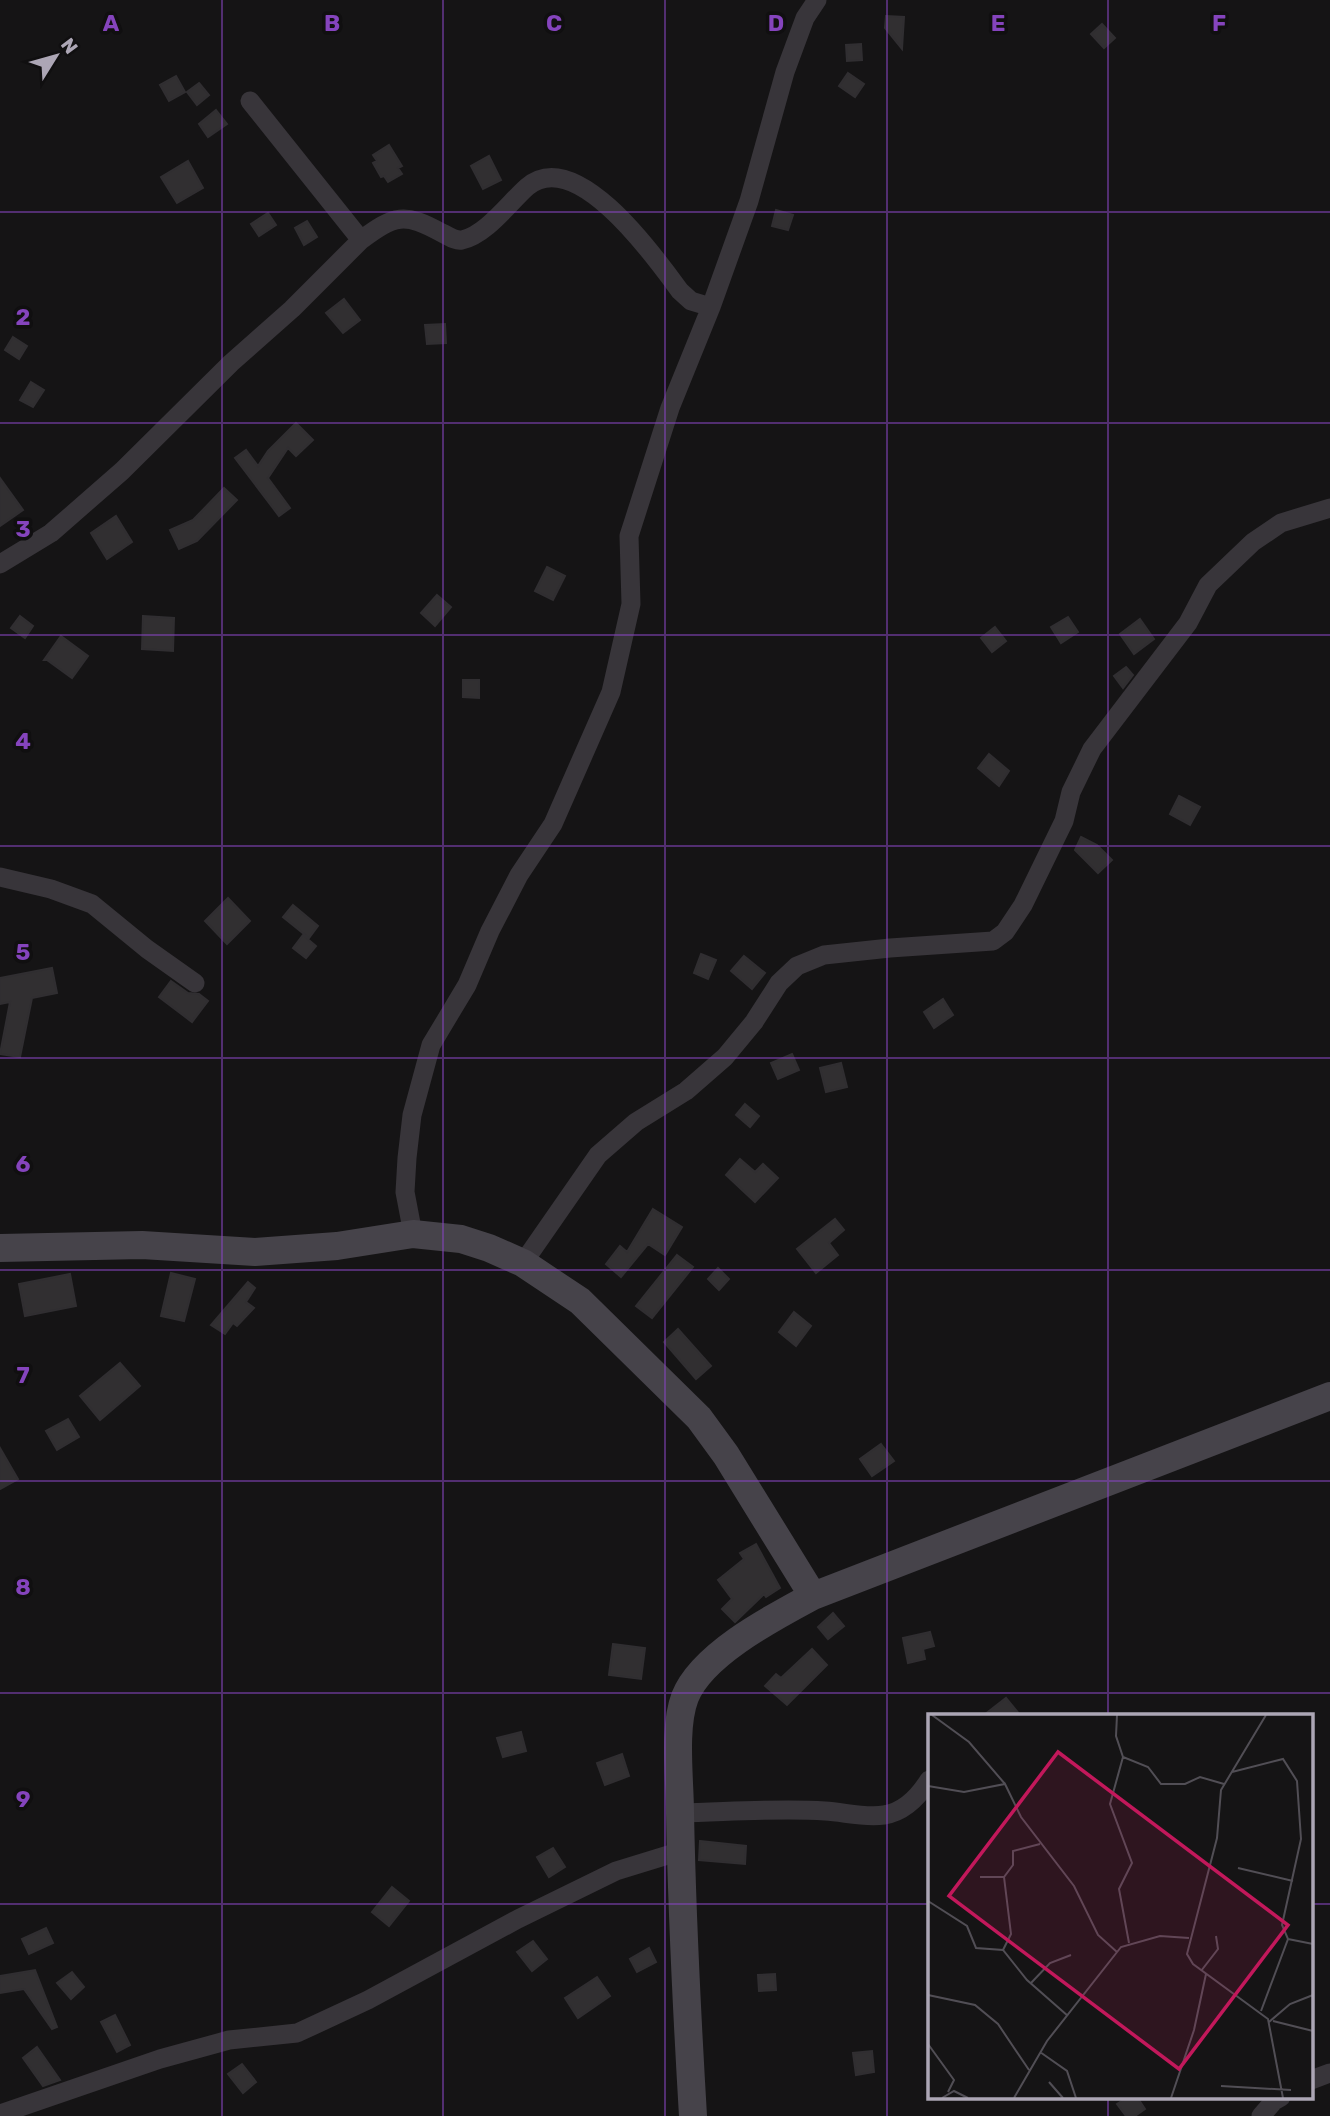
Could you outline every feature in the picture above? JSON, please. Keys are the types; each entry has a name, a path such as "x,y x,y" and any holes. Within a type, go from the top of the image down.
{"street":[{"path":"413,1234 405,1192 407,1158 412,1115 431,1045 467,985 489,931 519,875 553,824 611,692 631,604 629,536 670,408 711,307 749,201 785,72 805,18 817,0"},
{"path":"250,101 360,240"},
{"path":"0,564 51,533 122,471 231,363 292,309 360,240 395,219 407,218 457,241 478,233 536,180 549,176 569,181 618,214 691,301 711,307"},
{"path":"523,1263 598,1155 636,1122 686,1091 726,1057 754,1023 779,983 797,966 824,956 890,948 993,941 1005,932 1023,905 1064,821 1070,792 1092,748 1188,623 1208,585 1253,542 1281,523 1330,508"},
{"path":"0,877 51,889 92,904 147,949 195,983"},
{"path":"0,1248 142,1245 255,1252 337,1245 413,1234 461,1238 489,1248 523,1263 580,1301 699,1418 726,1455 813,1596"},
{"path":"693,2116 678,1735 685,1696 719,1655 755,1628 813,1596 1330,1396"},
{"path":"680,1813 825,1811 884,1815 902,1808 920,1793 928,1781"},
{"path":"0,2114 160,2059 229,2040 297,2033 368,2000 518,1919 616,1871 681,1850"},
{"path":"1312,2080 1330,2073"},
{"path":"1261,2116 1280,2098"}],"building":[{"path":"886,16 904,17 902,49 885,28"},
{"path":"1102,24 1115,38 1104,48 1091,34"},
{"path":"861,44 862,60 847,61 846,45"},
{"path":"848,73 864,84 855,97 839,86"},
{"path":"176,76 185,92 169,101 160,85"},
{"path":"199,83 209,95 197,105 187,92"},
{"path":"216,110 227,124 208,137 199,124"},
{"path":"389,145 402,166 398,168 402,174 388,182 384,176 381,177 373,163 377,161 373,155"},
{"path":"489,156 501,180 483,189 471,166"},
{"path":"188,161 203,188 177,203 161,177"},
{"path":"776,210 793,215 788,230 772,226"},
{"path":"268,213 276,225 259,236 251,224"},
{"path":"307,221 317,237 304,245 295,228"},
{"path":"344,299 360,320 343,333 326,313"},
{"path":"445,324 446,343 427,344 425,325"},
{"path":"13,337 27,346 19,359 5,350"},
{"path":"31,382 44,390 33,407 20,400"},
{"path":"296,423 313,440 296,456 288,448 268,478 290,508 279,516 235,458 246,450 258,466 268,451"},
{"path":"0,478 23,510 0,526"},
{"path":"224,488 237,500 197,541 179,549 170,530 193,520"},
{"path":"116,516 132,542 107,559 91,533"},
{"path":"547,567 565,576 553,600 535,591"},
{"path":"437,595 451,607 435,626 421,613"},
{"path":"20,616 33,626 25,638 11,628"},
{"path":"143,616 174,618 173,651 142,649"},
{"path":"1068,617 1078,632 1061,643 1051,627"},
{"path":"1140,619 1154,639 1134,654 1120,634"},
{"path":"995,627 1006,641 992,652 981,638"},
{"path":"61,636 88,656 72,678 44,660"},
{"path":"1126,667 1133,675 1123,688 1114,676"},
{"path":"463,680 479,680 479,698 463,697"},
{"path":"989,754 1009,771 999,786 978,768"},
{"path":"1179,796 1200,807 1190,825 1170,814"},
{"path":"1081,837 1097,845 1112,860 1098,873 1075,850"},
{"path":"228,898 250,921 227,944 205,921"},
{"path":"293,905 318,926 309,938 283,917"},
{"path":"303,935 316,946 306,958 293,948"},
{"path":"701,954 716,960 708,979 694,973"},
{"path":"744,956 765,973 752,989 731,971"},
{"path":"52,968 57,993 32,998 20,1057 0,1054 10,1002 0,1004 0,978"},
{"path":"171,981 188,993 199,994 208,1001 192,1022 159,997"},
{"path":"943,999 953,1015 934,1028 924,1012"},
{"path":"792,1054 799,1070 778,1079 771,1063"},
{"path":"841,1063 847,1087 826,1092 820,1068"},
{"path":"745,1104 759,1116 750,1127 736,1115"},
{"path":"740,1159 755,1172 763,1164 778,1178 755,1202 726,1175"},
{"path":"653,1209 682,1227 665,1255 648,1244 621,1277 606,1264 620,1246 627,1252"},
{"path":"835,1219 844,1230 829,1243 838,1255 816,1273 797,1249"},
{"path":"677,1255 693,1267 652,1318 636,1306"},
{"path":"718,1268 729,1279 719,1290 708,1279"},
{"path":"171,1273 195,1279 184,1321 161,1316"},
{"path":"70,1274 76,1306 25,1316 19,1284"},
{"path":"248,1282 255,1288 246,1302 254,1308 237,1326 233,1323 225,1334 211,1325"},
{"path":"794,1312 811,1326 796,1346 779,1332"},
{"path":"678,1329 711,1366 696,1379 664,1342"},
{"path":"120,1363 140,1386 100,1420 80,1396"},
{"path":"68,1419 79,1437 57,1450 46,1431"},
{"path":"881,1444 894,1461 872,1476 860,1459"},
{"path":"0,1448 18,1479 0,1489"},
{"path":"756,1544 780,1588 766,1597 764,1594 735,1622 722,1609 732,1599 718,1580 744,1559 740,1553"},
{"path":"833,1613 844,1626 828,1639 818,1627"},
{"path":"930,1632 934,1646 923,1649 925,1659 908,1663 903,1638"},
{"path":"613,1644 645,1648 641,1679 609,1675"},
{"path":"812,1649 827,1665 787,1705 765,1686 776,1674 781,1678"},
{"path":"1006,1698 1019,1714 985,1714"},
{"path":"521,1732 526,1751 503,1757 497,1738"},
{"path":"622,1754 629,1776 605,1785 597,1763"},
{"path":"700,1841 746,1846 745,1864 699,1860"},
{"path":"553,1848 565,1867 549,1877 537,1857"},
{"path":"392,1887 409,1901 389,1926 372,1912"},
{"path":"46,1928 53,1943 29,1954 22,1939"},
{"path":"533,1941 547,1959 532,1971 517,1952"},
{"path":"649,1948 656,1962 637,1972 630,1959"},
{"path":"35,1970 57,2027 52,2029 24,1989 0,1993 0,1976"},
{"path":"72,1972 84,1987 71,1999 57,1983"},
{"path":"775,1974 776,1990 759,1991 758,1975"},
{"path":"597,1977 610,1996 578,2018 565,1998"},
{"path":"115,2015 130,2045 117,2052 101,2022"},
{"path":"37,2047 60,2080 43,2086 23,2058"},
{"path":"872,2051 874,2072 856,2075 853,2053"},
{"path":"242,2064 256,2082 243,2093 228,2074"},
{"path":"1126,2098 1138,2098 1145,2109 1135,2116 1126,2116 1117,2104"}]}
